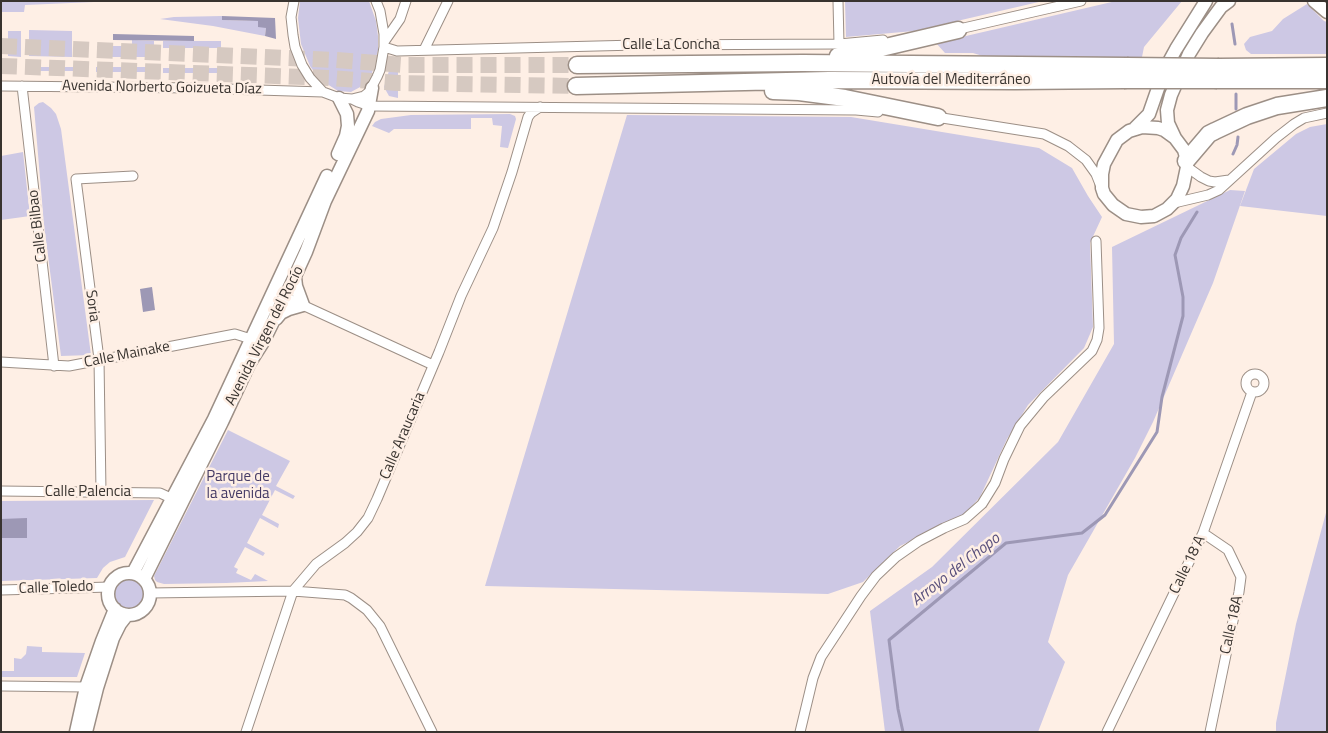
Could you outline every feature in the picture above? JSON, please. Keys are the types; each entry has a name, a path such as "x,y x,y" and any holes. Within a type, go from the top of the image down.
{"highway":[{"path":"803,63 877,49 958,30"},
{"name":"Autovía del Mediterráneo","path":"577,65 803,63 1126,73 1218,73 1327,66"},
{"name":"Autovía del Mediterráneo","path":"576,86 829,80 1005,81 1126,73"},
{"name":"Autovía del Mediterráneo","path":"1218,73 1327,80"},
{"path":"669,84 705,90 780,91 818,94 938,117"},
{"path":"1187,164 1209,134 1215,130 1247,116 1277,106 1327,98"}],"street":[{"path":"294,1 291,17 295,47 302,65 310,78 323,92 339,98 352,99 364,96 372,88 380,70 384,34 382,19 376,1"},
{"path":"384,45 400,19 406,1"},
{"path":"424,50 448,1"},
{"path":"838,1 840,44"},
{"name":"Calle La Concha","path":"384,45 397,51 637,45 840,44 958,30 1081,1"},
{"path":"1102,188 1104,164 1110,151 1123,134 1135,128 1149,114 1164,71 1206,1"},
{"path":"352,99 370,106 856,110 938,117 1044,134 1068,146 1086,160 1096,174 1104,194 1113,205 1126,214 1141,218 1154,216 1167,209 1176,199 1183,186 1187,164 1184,150 1175,138 1168,123 1167,110 1171,95 1190,54 1202,33 1221,7 1229,1"},
{"path":"1314,1 1327,12"},
{"name":"Avenida Norberto Goizueta Díaz","path":"1,86 194,88 323,92"},
{"name":"Calle Bilbao","path":"22,86 54,366"},
{"name":"Avenida Virgen del Rocío","path":"139,576 184,499 249,364 263,342 295,277 325,201 370,106 372,88"},
{"name":"Avenida Virgen del Rocío","path":"139,576 173,499 214,419 346,136 348,126 347,114 339,98"},
{"path":"516,107 528,117 540,107"},
{"path":"1172,204 1214,193 1294,124 1304,118 1327,114"},
{"name":"Calle Araucaria","path":"246,732 293,591 316,564 357,532 368,518 461,296 493,228 511,176 528,117"},
{"path":"1135,128 1158,128 1175,138"},
{"path":"1187,164 1201,177 1209,181 1230,180"},
{"name":"Soria","path":"101,492 99,359 76,179 133,176"},
{"path":"304,224 304,234 298,253 281,288 285,297 433,366"},
{"path":"800,732 813,678 821,657 876,576 896,556 918,541 965,520 982,504 995,483 1020,426 1044,397 1092,351 1098,340 1099,328 1096,241"},
{"path":"295,277 296,286 303,305"},
{"path":"250,339 260,332 275,301 285,297"},
{"path":"273,322 289,309 303,305"},
{"name":"Calle Mainake","path":"1,362 54,366 74,365 235,334 250,339"},
{"name":"Calle 18 A","path":"1107,732 1211,515 1252,392"},
{"name":"Calle Palencia","path":"1,492 160,493 173,499"},
{"name":"Calle 18A","path":"1203,533 1228,550 1241,577 1210,732"},
{"path":"129,573 139,576 148,585 150,593 146,607 138,613 128,614 119,612 109,599 110,587 114,580 121,575 129,573"},
{"name":"Calle Toledo","path":"1,590 110,587"},
{"path":"150,593 293,591 345,595 352,598 367,610 380,626 432,732"},
{"path":"76,732 86,688 115,609"},
{"path":"86,732 97,688 114,638 120,624 128,614"},
{"path":"1,686 86,688"}],"green space":[{"path":"1,1 117,1 25,5 24,12 1,12"},
{"path":"300,1 369,1 376,21 378,50 372,73 362,86 351,92 338,91 317,76 310,66 301,44 298,18"},
{"path":"845,1 1043,1 914,31 846,37"},
{"path":"1116,1 1182,1 1144,47 1142,57 986,57 973,53 945,53 936,43"},
{"path":"1307,4 1327,22 1327,54 1251,54 1246,50 1244,44 1250,37 1272,31 1283,19"},
{"path":"222,16 223,20 258,21 266,28 265,36 213,26 160,19 174,17"},
{"path":"29,30 72,31 72,57 29,56"},
{"path":"8,31 21,31 21,57 8,56"},
{"path":"132,40 154,41 154,57 97,57 97,46 132,46"},
{"path":"163,41 221,41 221,48 163,48"},
{"path":"393,58 398,58 398,98 389,96 384,87"},
{"path":"29,67 88,67 88,71 29,71"},
{"path":"96,67 155,67 154,72 96,72"},
{"path":"163,68 221,68 221,73 163,73"},
{"path":"43,102 56,114 61,129 91,355 61,356 44,225 34,107"},
{"path":"510,114 515,116 516,119 508,148 500,147 502,126 493,125 492,118 471,118 471,129 394,129 389,133 372,126 381,119 411,115"},
{"path":"627,115 851,117 1039,148 1072,168 1102,217 1090,243 1093,327 1084,348 1028,405 1007,439 980,497 964,515 900,546 863,582 828,594 485,586"},
{"path":"1327,124 1327,216 1240,206 1254,169 1296,134 1310,127"},
{"path":"23,152 30,216 1,220 1,156"},
{"path":"1230,190 1245,191 1213,283 1153,422 1135,458 1068,575 1048,642 1065,662 1038,732 885,732 870,611 932,567 1058,442 1114,344 1112,247"},
{"name":"Parque de la avenida","path":"228,430 290,461 276,486 295,496 293,499 275,490 262,515 279,524 278,528 260,518 247,543 265,553 263,556 245,547 234,567 238,569 236,573 251,580 255,574 268,581 164,584 157,582 154,576"},
{"path":"154,500 125,557 110,562 103,568 97,578 1,581 1,501"},
{"path":"1327,509 1327,732 1276,732 1276,723 1296,624"},
{"path":"129,580 139,584 143,594 139,604 129,608 119,604 115,594 119,584"},
{"path":"27,646 42,647 42,652 85,653 77,677 1,677 1,671 14,671 14,658 21,659 26,654"}],"shaded area":[{"path":"222,16 275,18 276,39 265,36 266,28 258,27 258,21 222,20"},
{"path":"113,34 194,36 194,41 113,40"},
{"path":"152,287 155,310 143,312 140,289"},
{"path":"27,518 27,538 1,538 1,519"}],"waterway":[{"name":"Arroyo del Chopo","path":"1232,24 1235,44"},
{"name":"Arroyo del Chopo","path":"1236,94 1236,109"},
{"name":"Arroyo del Chopo","path":"1233,154 1238,137"},
{"name":"Arroyo del Chopo","path":"903,732 889,640 1006,543 1082,533 1105,515 1157,432 1162,397 1183,316 1183,297 1175,255 1181,238 1197,212"}],"tunnel":[{"path":"1,46 336,60 404,65 577,65"},
{"path":"1,66 331,78 398,83 576,86"}]}
